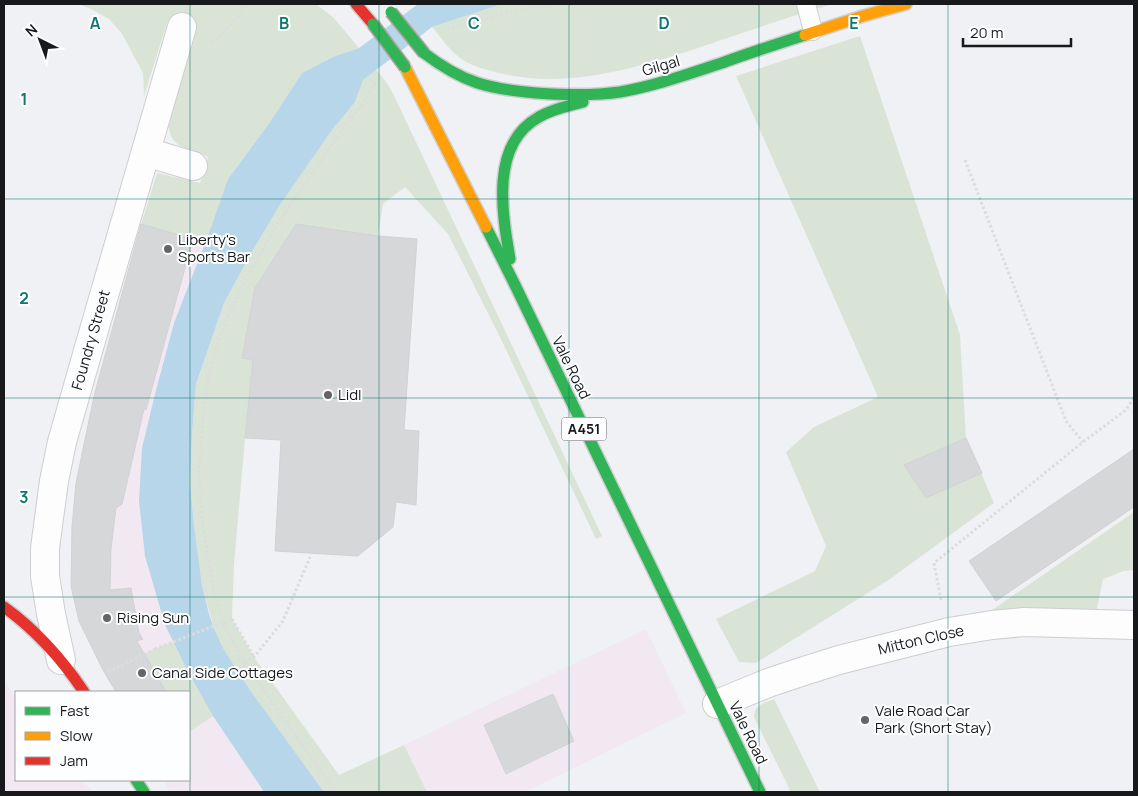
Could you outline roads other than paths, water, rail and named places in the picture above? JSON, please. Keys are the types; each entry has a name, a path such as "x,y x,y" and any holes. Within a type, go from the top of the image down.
{"main road":[{"name":"Vale Road","path":"354,4 370,20 405,67 515,285 760,792"},
{"name":"Gilgal","path":"387,8 424,52 446,69 459,76 482,85 497,88 552,94 584,95 619,92 655,84 813,31 906,4"},
{"path":"515,285 502,205 502,186 514,141 521,131 533,120 552,111 619,92"},
{"path":"4,607 35,633 61,660 82,689"},
{"path":"137,781 144,792"}],"street":[{"name":"Foundry Street","path":"61,660 50,614 45,576 45,548 62,442 182,27"},
{"path":"146,152 193,166"},
{"name":"Mitton Close","path":"717,704 768,683 839,660 950,632 1024,622 1134,625"}],"lane":[{"path":"806,4 813,31"}],"water":[{"path":"418,4 502,4 432,27 363,80 355,102 331,131 280,205 253,250 224,303 196,384 190,483 202,585 209,614 223,648 250,690 324,792 264,792 213,716 188,672 165,625 145,556 139,501 142,448 174,323 228,179 270,122 302,73 335,56 359,48"}],"place":[{"name":"Liberty's Sports Bar","path":"168,249"},
{"name":"Lidl","path":"328,395"},
{"name":"Rising Sun","path":"107,618"},
{"name":"Canal Side Cottages","path":"142,673"},
{"name":"Vale Road Car Park (Short Stay)","path":"865,720"}]}
